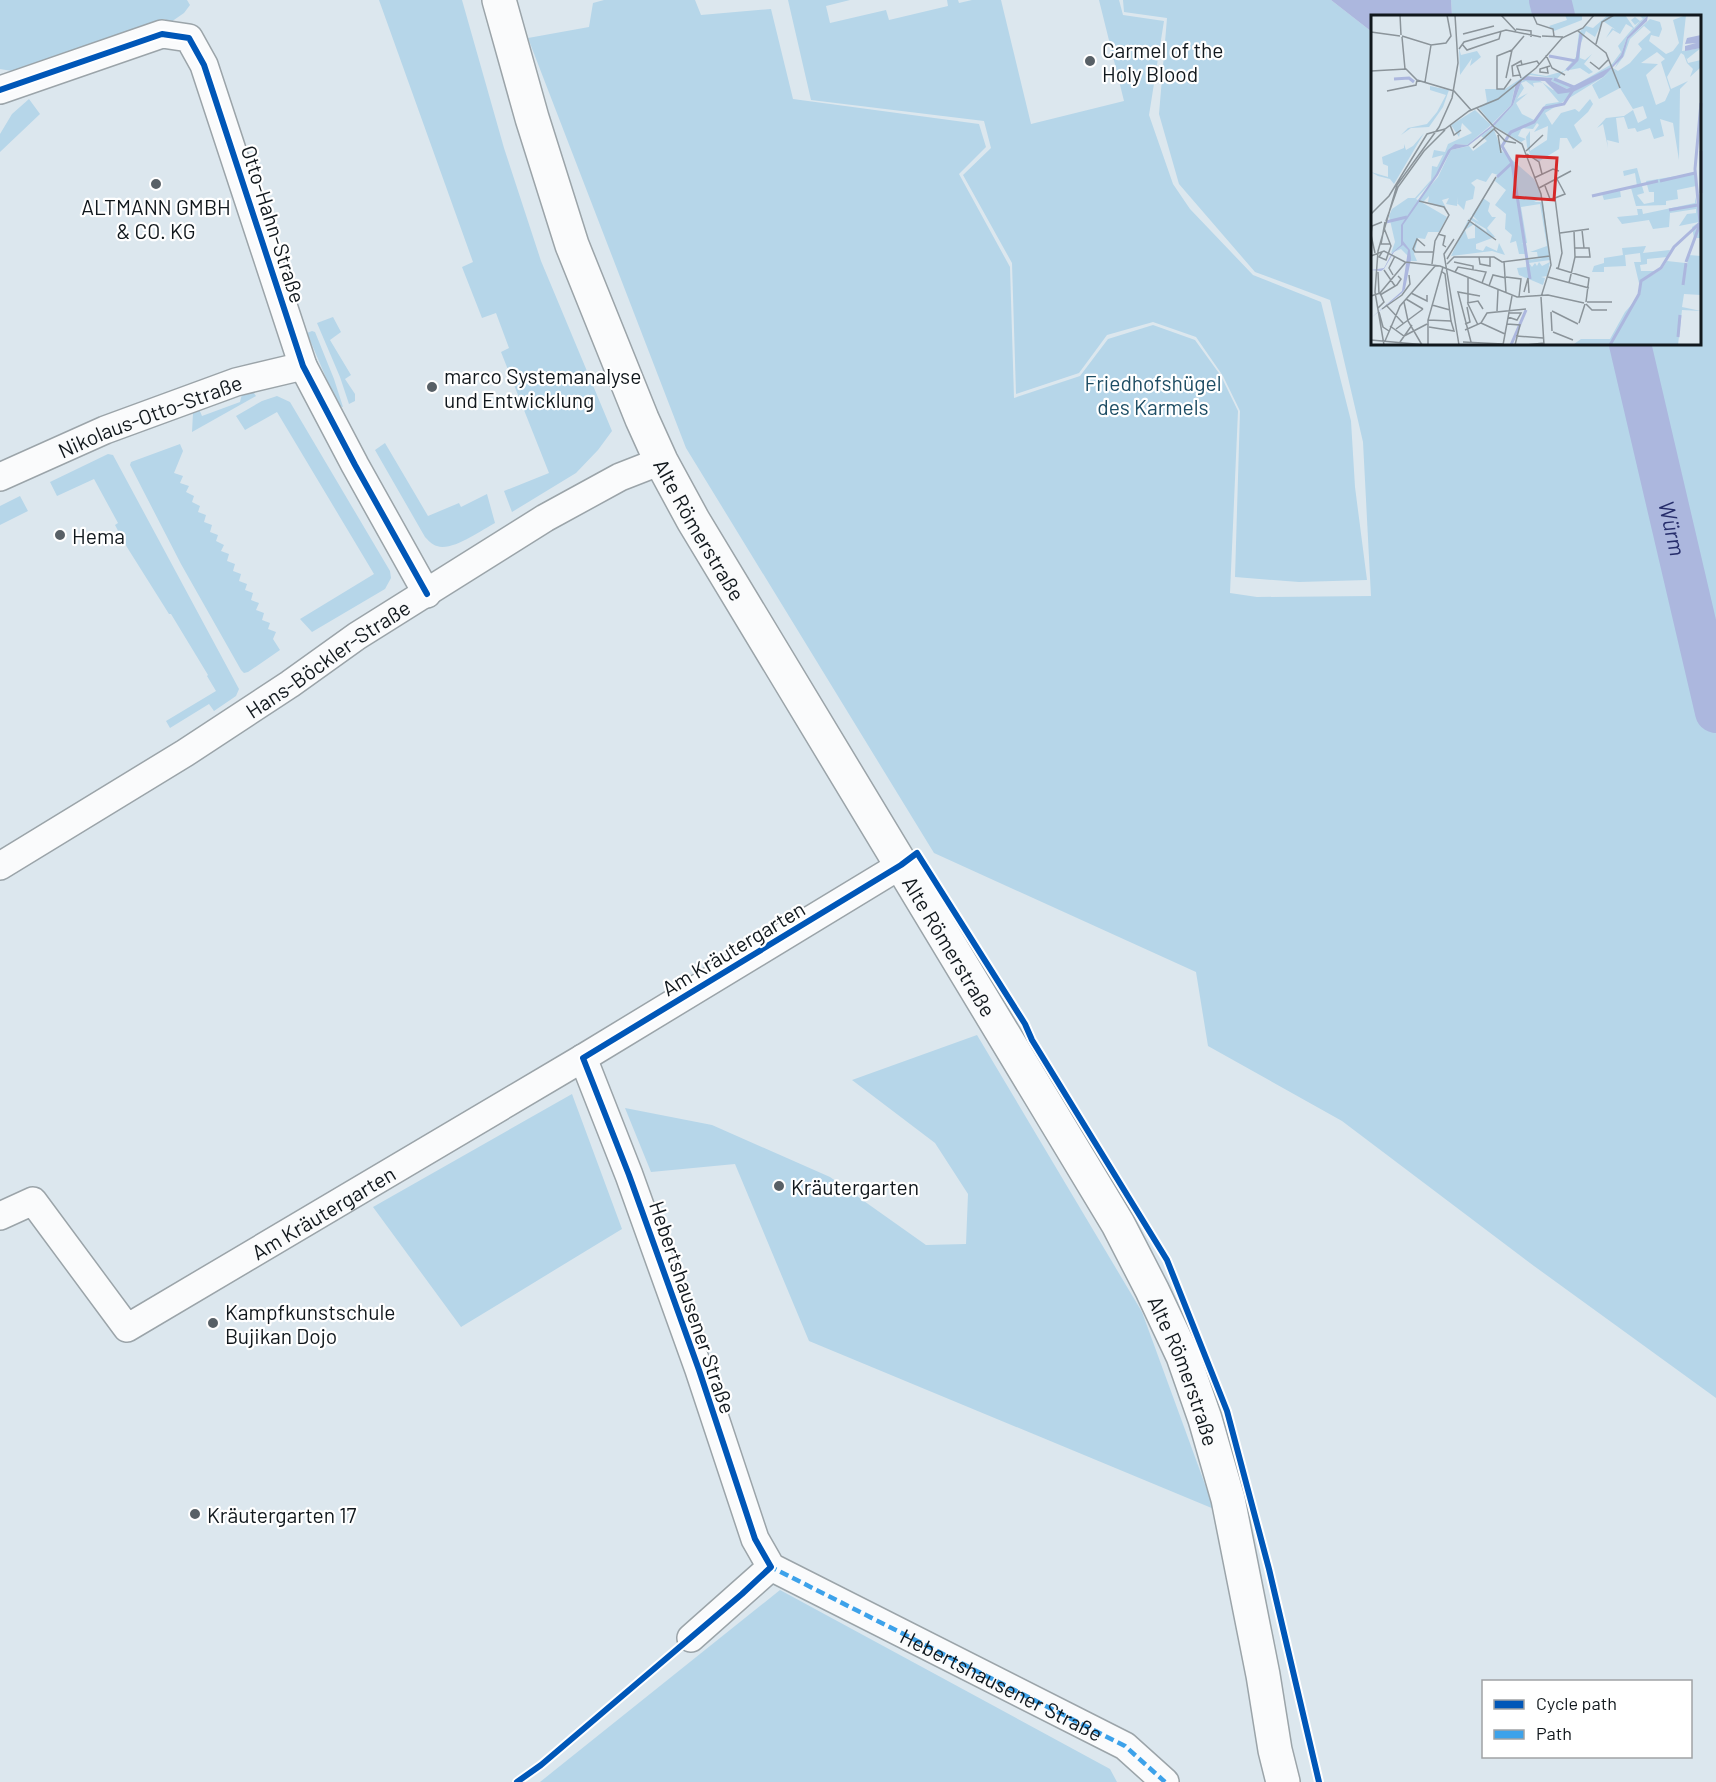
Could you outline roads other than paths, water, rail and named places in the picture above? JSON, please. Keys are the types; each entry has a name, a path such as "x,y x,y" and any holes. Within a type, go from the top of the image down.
{"main road":[{"name":"Alte Römerstraße","path":"499,0 532,118 572,245 661,460 699,530 1118,1224 1184,1356 1228,1498 1283,1782"}],"street":[{"name":"Otto-Hahn-Straße","path":"0,90 162,33 189,38 204,65 303,366 427,594"},
{"name":"Nikolaus-Otto-Straße","path":"0,477 105,430 236,382 303,366"},
{"name":"Hans-Böckler-Straße","path":"0,866 185,753 290,684 357,636 545,518 620,477 661,460"},
{"name":"Am Kräutergarten","path":"0,1216 33,1201 127,1328 582,1058 901,865"},
{"name":"Hebertshausener Straße","path":"582,1058 633,1185 699,1370 755,1539 771,1567 1125,1746 1164,1782"},
{"path":"691,1638 771,1567"}],"waterway":[{"name":"Würm","path":"1550,0 1554,15"},
{"name":"Würm","path":"1630,345 1716,712"}],"place":[{"name":"Carmel of the Holy Blood","path":"1090,61"},
{"name":"ALTMANN GMBH & CO. KG","path":"156,184"},
{"name":"marco Systemanalyse und Entwicklung","path":"432,387"},
{"name":"Hema","path":"60,535"},
{"name":"Kräutergarten","path":"779,1186"},
{"name":"Kampfkunstschule Bujikan Dojo","path":"213,1323"},
{"name":"Kräutergarten 17","path":"195,1514"}],"park label":[{"name":"Friedhofshügel des Karmels","path":"1153,394"}]}
